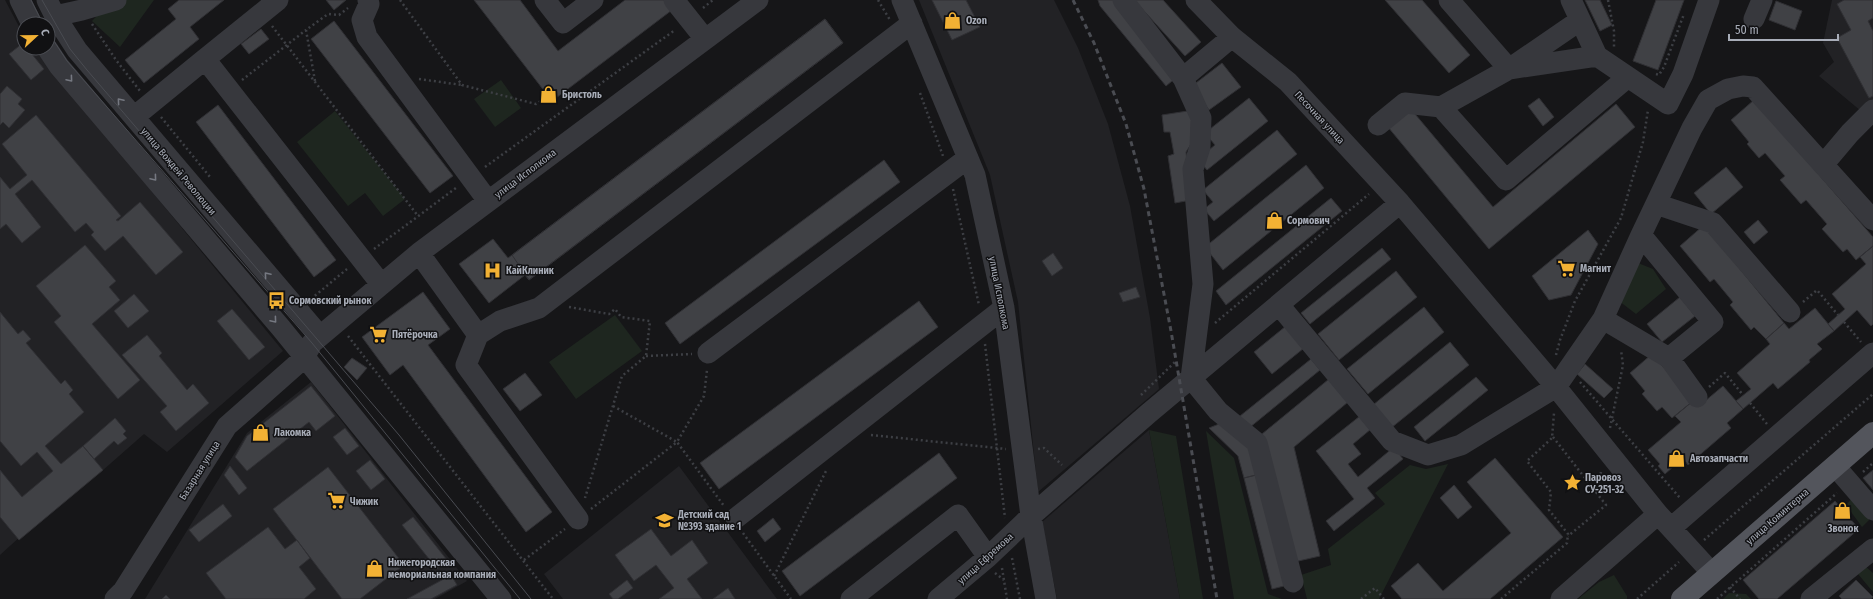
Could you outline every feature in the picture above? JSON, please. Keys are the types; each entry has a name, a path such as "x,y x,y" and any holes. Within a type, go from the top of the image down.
{"main road":[{"name":"улица Коминтерна","path":"1682,599 1873,433"}],"street":[{"path":"20,0 28,16"},
{"path":"51,8 82,10 116,0"},
{"path":"545,0 563,23 593,0"},
{"path":"674,0 705,39"},
{"name":"улица Исполкома","path":"304,358 312,344 320,336 418,253 758,0"},
{"name":"улица Исполкома","path":"902,0 905,28 975,175 1004,308 1031,516 1046,599"},
{"path":"1123,0 1183,78 1201,118 1200,147 1192,168 1203,284 1190,378 1218,411 1257,443 1293,582"},
{"name":"Песочная улица","path":"1196,0 1232,37 1288,82 1400,203 1556,387 1664,521 1712,573"},
{"path":"1449,0 1509,69"},
{"path":"1571,0 1579,21 1628,77 1668,104 1696,88 1728,90 1743,86 1753,87 1873,220"},
{"path":"1279,306 1392,441 1428,455 1461,445 1556,387 1563,362 1610,323 1641,235 1692,128 1696,88 1709,0"},
{"path":"360,2 369,4 362,20 367,37 488,201"},
{"path":"134,117 270,7"},
{"name":"улица Вождей Революции","path":"51,8 77,50 320,336"},
{"path":"1378,125 1405,103 1441,107 1509,69 1579,21"},
{"path":"578,519 466,365 478,335 500,321 539,308 546,303 905,28"},
{"path":"1183,78 1232,37"},
{"path":"1509,69 1606,52"},
{"path":"52,56 59,66 276,322 501,599"},
{"path":"205,59 381,284"},
{"path":"1441,107 1506,180 1628,77"},
{"path":"1823,165 1850,133 1873,110"},
{"path":"708,354 968,158"},
{"name":"улица Ефремова","path":"938,599 998,548 1031,516 1190,378 1279,306 1400,203"},
{"path":"1656,204 1713,223 1790,312"},
{"path":"1641,235 1713,322 1669,358"},
{"path":"418,253 478,335"},
{"path":"735,520 1004,308"},
{"path":"1610,323 1669,358 1697,397"},
{"path":"1561,599 1664,521 1869,350"},
{"name":"Базарная улица","path":"115,599 123,591 227,426 304,358"},
{"path":"1835,466 1873,510"},
{"path":"851,599 958,515 998,548"},
{"path":"1811,599 1873,549"}],"path":[{"path":"400,0 462,85"},
{"path":"314,304 310,299 360,259 690,19 713,0"},
{"path":"878,0 905,28"},
{"path":"1606,52 1614,31 1608,0"},
{"path":"229,90 328,14 339,15 360,2"},
{"path":"270,7 287,45 418,216"},
{"path":"1649,72 1659,75 1664,67 1686,7"},
{"path":"82,10 116,60 215,183"},
{"path":"306,30 316,82"},
{"path":"396,76 462,85 536,104 547,97"},
{"path":"920,92 949,172 983,325 998,548 1007,599"},
{"path":"1160,378 1196,339 1382,184"},
{"path":"1790,312 1817,290 1838,315"},
{"path":"546,303 609,314 615,309 621,317 650,321 646,356"},
{"path":"337,321 553,599"},
{"path":"1844,322 1869,350"},
{"path":"1596,493 1623,365 1610,323"},
{"path":"524,560 578,519 678,442 704,396 708,354 646,356 622,376 578,519"},
{"path":"1563,362 1684,503"},
{"path":"1697,397 1725,373 1743,395"},
{"path":"1637,599 1873,394"},
{"path":"1750,403 1771,429"},
{"path":"613,406 678,442 791,599"},
{"path":"1552,437 1606,505 1568,536"},
{"path":"1717,599 1849,482 1873,463"},
{"path":"774,576 829,466"},
{"path":"998,548 1020,599"},
{"path":"1730,587 1740,599"},
{"path":"1361,599 1374,588 1384,599"}],"shaded area":[{"path":"0,0 5,0 16,21 16,56 41,56 283,351 167,452 144,434 102,471 87,476 0,555"},
{"path":"112,0 154,0 120,47 92,21"},
{"path":"919,0 1054,0 1078,48 1108,124 1130,206 1150,318 1159,389 1038,492 1018,302 990,175"},
{"path":"1832,0 1873,0 1873,121 1819,76 1834,62 1823,43"},
{"path":"501,80 521,108 495,127 474,99"},
{"path":"335,111 405,199 383,216 365,193 348,206 297,142"},
{"path":"1638,263 1653,269 1666,289 1636,314 1619,301"},
{"path":"615,315 642,351 576,399 549,362"},
{"path":"311,382 467,581 435,599 145,599 247,433"},
{"path":"1149,430 1180,599 1057,599 1042,522"},
{"path":"1149,430 1176,436 1203,599 1180,599"},
{"path":"1206,431 1234,458 1268,594 1282,599 1234,599"},
{"path":"1448,464 1379,599 1307,599 1301,575 1331,565 1328,549 1385,504 1375,493 1410,465 1426,469"},
{"name":"Детский сад №393 здание 1","path":"679,466 777,599 563,599 544,574"},
{"path":"1862,481 1873,495 1869,520 1862,527 1846,505 1860,489"},
{"path":"1855,557 1873,573 1873,592 1858,574"},
{"path":"1614,575 1627,596 1627,599 1578,599 1599,582"},
{"path":"1729,593 1746,594 1751,599 1723,599"}],"building":[{"path":"179,0 224,0 190,27 199,39 144,83 125,60 176,19 168,9"},
{"path":"326,0 346,0 334,10"},
{"path":"474,0 520,0 558,51 625,0 664,0 672,10 552,101"},
{"path":"932,0 966,0 980,27 952,40"},
{"path":"1098,0 1114,0 1178,76 1166,86 1100,6"},
{"path":"1134,0 1163,0 1201,42 1185,56"},
{"path":"1385,0 1422,0 1470,55 1449,73"},
{"path":"1585,0 1600,0 1612,25 1600,31"},
{"path":"1656,0 1684,0 1658,70 1633,61"},
{"path":"1844,0 1873,0 1873,18 1868,21 1873,31 1873,96 1869,98 1837,38 1851,30 1837,4"},
{"path":"1776,1 1802,11 1795,30 1769,20"},
{"path":"825,19 843,43 529,280 512,255"},
{"path":"825,19 843,43 529,280 525,275 489,303 459,264 493,239 508,258"},
{"path":"334,21 453,176 430,193 311,39"},
{"path":"261,29 269,39 249,54 241,44"},
{"path":"16,48 16,56 33,56 44,69 31,80 9,54"},
{"path":"1222,63 1241,87 1209,110 1192,86"},
{"path":"7,86 22,99 18,104 25,110 9,128 3,122 0,125 0,94"},
{"path":"1249,98 1268,121 1207,170 1198,159 1215,145 1205,133"},
{"path":"1539,98 1554,117 1543,126 1528,106"},
{"path":"1754,100 1873,237 1873,246 1856,260 1847,249 1843,252 1822,229 1827,224 1806,200 1801,204 1780,180 1785,176 1765,153 1759,158 1747,144 1749,142 1731,120"},
{"path":"1616,104 1635,127 1489,249 1388,127 1410,108 1493,207"},
{"path":"218,105 336,260 314,277 196,122"},
{"path":"1194,110 1193,141 1186,152 1191,200 1175,203 1168,156 1174,154 1170,132 1164,132 1162,115"},
{"path":"36,115 121,216 116,220 118,221 140,202 183,252 156,275 123,236 105,251 91,235 94,232 86,223 75,232 32,180 15,194 41,227 22,243 6,224 0,229 0,177 10,189 27,175 2,144"},
{"path":"1277,130 1297,154 1214,221 1204,209 1213,202 1203,190"},
{"path":"884,160 900,182 680,344 665,323"},
{"path":"1306,165 1324,188 1223,270 1205,247"},
{"path":"1726,167 1743,187 1711,214 1694,193"},
{"path":"1331,198 1342,211 1226,305 1216,291"},
{"path":"1758,220 1768,232 1754,244 1744,232"},
{"path":"1704,225 1784,323 1766,339 1754,327 1751,330 1730,305 1733,302 1714,279 1710,282 1680,246"},
{"path":"1588,230 1598,244 1571,295 1549,300 1532,276"},
{"path":"85,245 116,281 109,287 120,300 92,324 140,380 118,399 54,322 61,316 36,286"},
{"path":"1873,246 1873,324 1871,326 1857,310 1834,331 1828,324 1845,309 1832,294 1866,264 1860,257"},
{"path":"1382,248 1391,259 1310,324 1301,313"},
{"path":"1053,253 1063,268 1052,276 1042,261"},
{"path":"1396,271 1417,297 1339,360 1318,334"},
{"path":"1136,287 1140,297 1123,302 1119,293"},
{"path":"423,292 450,329 428,345 552,512 526,532 403,365 390,375 362,337"},
{"path":"134,294 149,311 128,328 114,311"},
{"path":"1680,297 1695,316 1662,342 1647,324"},
{"path":"919,301 938,327 719,489 700,463"},
{"path":"1424,307 1444,332 1368,394 1347,369"},
{"path":"1815,308 1834,331 1817,344 1822,349 1809,360 1810,362 1778,389 1773,383 1743,409 1736,401 1751,389 1737,373 1770,344 1766,339 1784,323 1789,329"},
{"path":"232,309 265,347 249,360 217,321"},
{"path":"0,312 18,334 23,330 31,339 26,343 61,384 65,380 73,390 69,394 84,412 45,446 61,464 83,446 103,470 19,540 0,517 0,470 22,497 53,471 37,452 21,466 0,441"},
{"path":"1286,326 1304,348 1272,374 1254,352"},
{"path":"147,335 162,353 159,356 187,390 193,384 209,403 176,431 160,412 167,406 122,355"},
{"path":"1450,342 1469,365 1391,428 1373,405"},
{"path":"1652,354 1693,401 1672,418 1662,407 1657,411 1642,394 1645,391 1630,373"},
{"path":"352,358 367,368 357,380 344,367"},
{"path":"1311,359 1320,370 1249,428 1240,416"},
{"path":"1585,364 1613,389 1604,398 1577,374"},
{"path":"525,373 542,395 520,411 503,389"},
{"path":"1476,377 1488,390 1425,441 1414,427"},
{"path":"1329,379 1348,402 1294,447 1320,556 1294,562 1262,434"},
{"path":"311,386 335,416 316,431 309,422 247,471 235,457 247,436"},
{"path":"1723,386 1743,409 1727,423 1731,428 1688,465 1683,458 1665,474 1658,466 1660,464 1648,450 1681,422 1675,416 1693,401 1698,407"},
{"path":"1360,416 1371,429 1353,444 1361,454 1348,464 1358,477 1394,447 1403,459 1367,488 1375,498 1334,531 1326,521 1354,499 1316,451"},
{"path":"115,418 126,431 123,434 127,438 118,445 114,441 94,459 83,446"},
{"path":"1224,422 1253,445 1260,474 1244,478 1238,456 1209,428"},
{"path":"345,428 359,446 347,455 333,437"},
{"path":"939,453 957,478 800,596 782,571"},
{"path":"1495,458 1563,537 1490,599 1402,599 1391,586 1418,563 1443,591 1511,533 1467,482"},
{"path":"370,460 385,479 371,490 356,471"},
{"path":"230,466 247,488 239,495 224,475"},
{"path":"328,467 404,565 360,599 342,599 273,509"},
{"path":"1873,470 1873,490 1863,478"},
{"path":"1260,474 1288,585 1272,589 1244,478"},
{"path":"1454,485 1472,507 1458,519 1440,498"},
{"path":"1835,501 1859,529 1777,599 1759,599 1743,580"},
{"path":"223,504 232,516 199,542 189,530"},
{"path":"413,517 447,560 437,569 402,525"},
{"path":"773,518 781,529 765,542 757,531"},
{"path":"268,527 285,549 297,540 310,558 299,567 316,589 304,599 226,599 206,573"},
{"path":"651,529 671,556 692,540 708,563 687,579 702,599 659,599 674,588 656,565 634,581 615,555"},
{"path":"451,575 457,585 431,599 407,599"},
{"path":"627,580 633,588 618,599 613,599 609,594"},
{"path":"1856,580 1873,597 1871,599 1842,599 1839,596"},
{"path":"728,588 735,599 713,599"},
{"path":"166,595 170,599 162,599"}],"tram line":[{"path":"31,0 39,16"},
{"path":"42,0 70,49 87,70 399,435 531,599"},
{"path":"56,44 67,61 312,343 520,599"}],"railway":[{"path":"1073,0 1094,43 1126,124 1144,189 1171,331 1217,599"}],"place":[{"name":"Ozon","path":"953,20"},
{"name":"Бристоль","path":"549,94"},
{"name":"Сормович","path":"1274,220"},
{"name":"Магнит","path":"1567,268"},
{"name":"КайКлиник","path":"493,270"},
{"name":"Сормовский рынок","path":"276,300"},
{"name":"Пятёрочка","path":"379,334"},
{"name":"Лакомка","path":"261,432"},
{"name":"Автозапчасти","path":"1677,458"},
{"name":"Паровоз СУ-251-32","path":"1572,483"},
{"name":"Чижик","path":"337,501"},
{"name":"Звонок","path":"1843,511"},
{"name":"Детский сад №393 здание 1","path":"665,520"},
{"name":"Нижегородская мемориальная компания","path":"375,568"}]}
